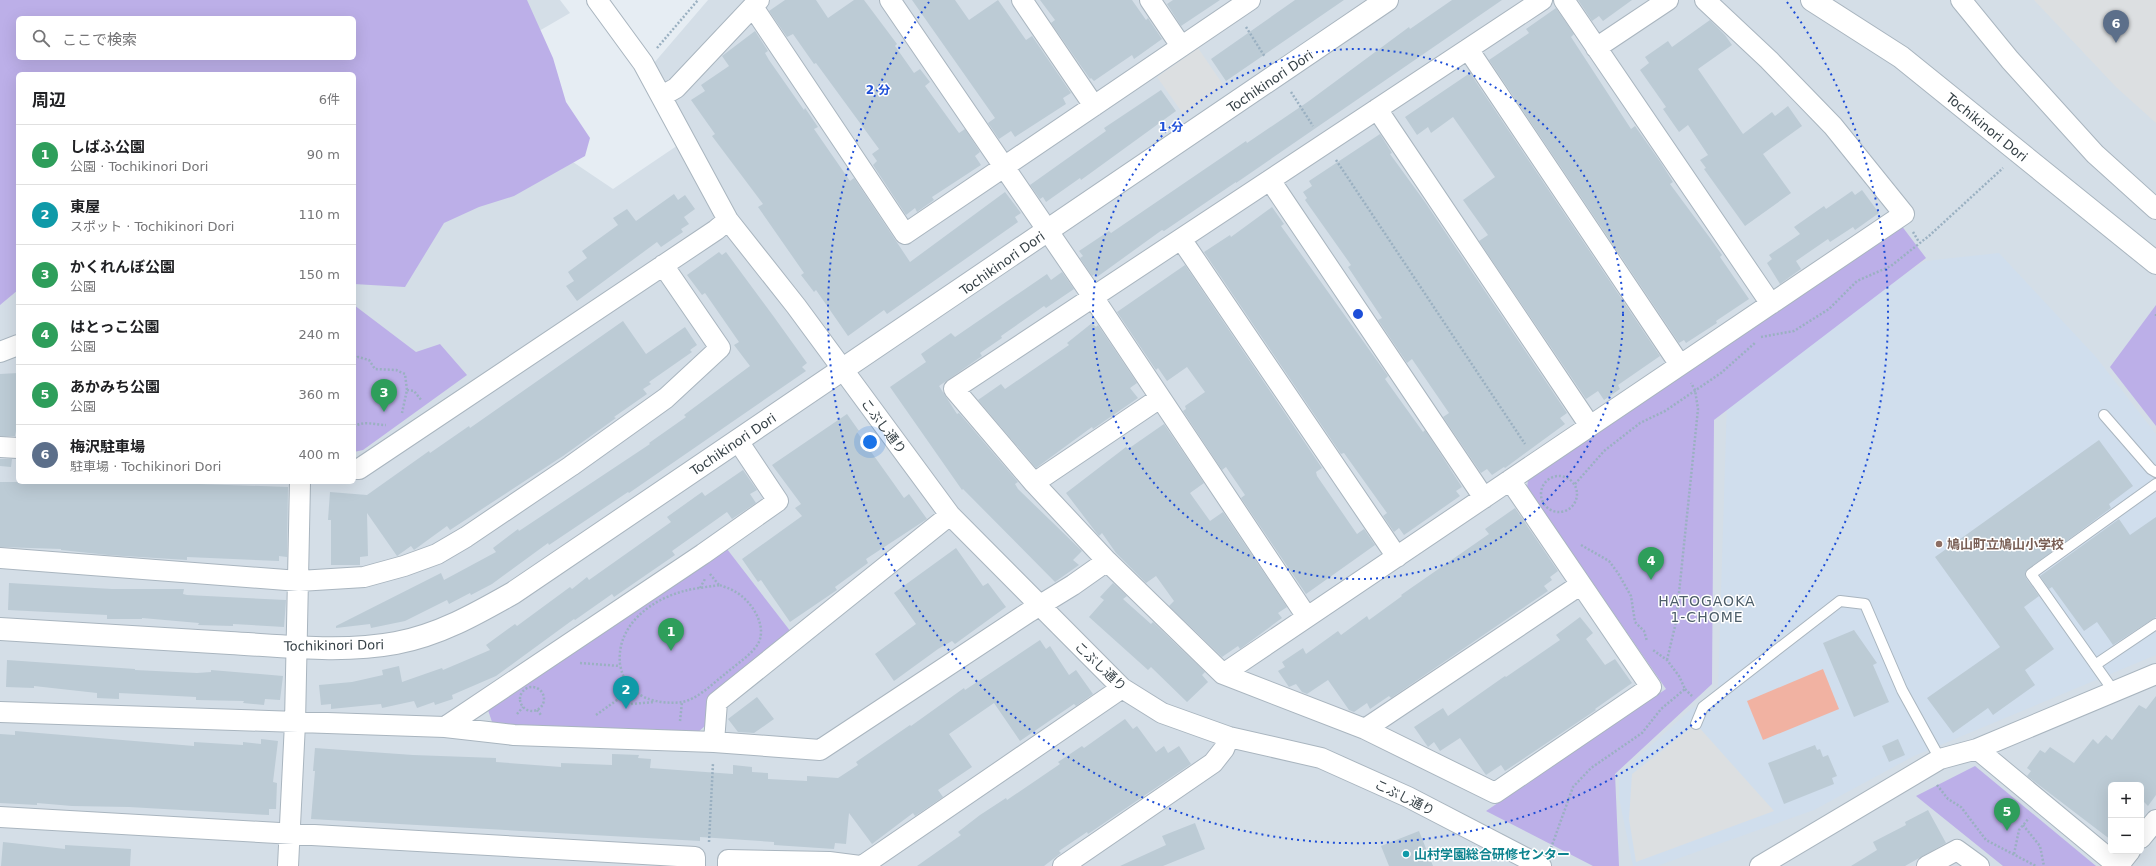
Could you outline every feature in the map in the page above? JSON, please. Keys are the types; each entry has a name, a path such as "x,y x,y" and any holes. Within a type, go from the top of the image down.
{"street":[{"name":"こぶし通り","path":"597,0 643,63 728,220 796,306 950,515 1122,688 1162,713 1229,737 1321,758 1408,797 1541,862"},
{"path":"890,0 1004,167 1046,232 1093,297 1307,617"},
{"path":"1022,0 1094,106"},
{"path":"1150,0 1181,46"},
{"name":"Tochikinori Dori","path":"0,629 297,647 358,647 396,643 425,636 464,620 513,593 1387,0"},
{"path":"1510,480 1580,585 1651,687 1495,793 1366,729 1223,674 1107,561 1034,482 954,389 1542,0"},
{"path":"1564,0 1771,304"},
{"path":"1596,48 1668,0"},
{"path":"1223,674 1904,214 1833,126 1769,60 1705,0"},
{"name":"Tochikinori Dori","path":"1812,0 1901,57 2156,263"},
{"path":"1961,0 2010,60 2095,154 2156,209"},
{"path":"662,96 676,88 756,3 905,234 1242,5"},
{"path":"1468,49 1680,365"},
{"path":"1377,109 1590,426"},
{"path":"1270,180 1484,498"},
{"path":"356,469 359,469 437,418 716,230 728,220"},
{"path":"1181,239 1397,557"},
{"path":"0,558 299,581 364,577 404,566 437,554 466,537 571,466 666,398 720,348 664,265"},
{"path":"0,352 16,346"},
{"path":"1034,482 1160,398"},
{"path":"445,727 703,554 778,501 738,441"},
{"path":"0,447 16,448"},
{"path":"288,866 295,723 300,484"},
{"path":"714,742 717,702 950,515"},
{"path":"0,712 445,727 514,735 714,742 820,750 1107,561"},
{"path":"1366,729 1580,585"},
{"path":"1765,865 1932,764 1977,749 2156,674"},
{"path":"728,866 728,860 829,862 861,866 1122,688"},
{"path":"1063,866 1213,764 1224,749 1229,737"},
{"path":"1977,749 2118,866 2128,854"},
{"path":"0,817 695,857 694,866"},
{"path":"2144,834 2156,820"},
{"path":"1927,866 1957,850 1979,866"}],"lane":[{"path":"2104,415 2151,469 2156,472"},
{"path":"2115,692 2031,574 2156,484"},
{"path":"1696,724 1703,707 1840,601 1865,604 1932,764"},
{"path":"2095,665 2156,624"}],"path":[{"path":"643,63 698,0"},
{"path":"1242,5 1269,63"},
{"path":"1288,88 1537,462"},
{"path":"1575,484 1604,452 1634,428 1665,412 1721,373 1761,337 1794,330 1828,309 1857,281 1891,266 1930,235 2008,164 2018,152"},
{"path":"356,358 358,357 369,360 375,369 396,370 405,374 407,390 405,408 400,417"},
{"path":"407,390 414,391 422,401"},
{"path":"1666,660 1676,622 1698,409 1695,390"},
{"path":"356,426 366,423 376,425 389,424"},
{"path":"1560,475 1566,476 1575,484 1577,489 1576,501 1568,510 1554,511 1543,504 1541,490 1548,478 1560,475"},
{"path":"631,704 682,702 693,698 710,687 756,648 762,633 761,626 757,616 746,601 735,591 720,585 684,591 664,598 634,619 623,636 619,652 620,666 623,676 631,690 658,702"},
{"path":"577,663 620,666"},
{"path":"540,690 545,700 542,707 537,710 526,710 520,704 523,691 529,687 540,690 545,687"},
{"path":"592,718 606,710 631,690"},
{"path":"537,710 543,718"},
{"path":"709,843 714,742"},
{"path":"1932,764 1948,799 1961,807 1986,840 2036,866"},
{"path":"1541,862 1573,787"},
{"path":"2014,854 2019,830 2023,825 2040,846 2044,866"}],"shaded area":[{"path":"0,0 560,0 570,13 453,81 613,189 690,137 654,63 708,0 2156,0 2156,866 0,866"},
{"path":"0,0 527,0 553,58 566,102 590,138 585,156 514,196 479,207 444,223 405,287 356,284 356,72 16,72 16,292 0,305"},
{"path":"2034,0 2156,0 2156,123 2116,87"},
{"path":"1198,48 1224,86 1184,115 1157,77"},
{"path":"1901,225 1926,258 1714,420 1712,684 1615,774 1619,866 1593,866 1486,811 1666,689 1527,488 1528,480"},
{"name":"鳩山町立鳩山小学校","path":"1999,253 2096,357 2156,434 2156,655 1914,756 1814,810 1657,866 1633,866 1619,798 1619,775 1688,712 1718,690 1727,400 1732,390 1925,261"},
{"path":"2156,305 2156,426 2110,367"},
{"path":"356,307 416,352 440,344 467,375 363,450 356,452"},
{"path":"727,549 791,632 708,697 706,725 696,734 493,725 488,710"},
{"path":"1823,669 1839,709 1763,740 1747,701"},
{"path":"1696,724 1774,811 1636,862 1629,819 1632,774"},
{"path":"1975,766 2096,866 2003,866 1916,796"}],"building":[{"path":"785,0 816,0 828,18 854,0 864,0 897,44 895,46 914,73 920,69 930,82 925,86 959,133 965,129 980,152 975,156 981,165 932,197 934,200 917,212 915,208 906,215 873,165 877,161 872,154 879,149 793,34 787,37 769,11"},
{"path":"912,0 955,0 969,20 998,0 1026,40 1032,36 1071,93 1063,98 1066,104 1015,137 1011,131 999,139 988,123 995,118"},
{"path":"1040,0 1132,0 1146,20 1148,18 1162,39 1134,59 1132,55 1094,81 1091,78 1090,79 1051,23 1055,20"},
{"path":"1173,0 1220,0 1181,26 1167,4"},
{"path":"1295,0 1344,0 1226,81 1211,59"},
{"path":"1452,0 1502,0 1236,183 1164,231 1162,230 1097,277 1095,274 1092,276 1080,258 1083,256 1079,251 1109,231 1111,233 1246,141 1247,143 1309,101 1409,27 1410,29"},
{"path":"1578,0 1632,0 1603,21 1599,16 1592,21"},
{"path":"1556,8 1574,34 1571,37 1631,129 1635,126 1661,163 1673,182 1670,184 1722,255 1720,257 1749,299 1716,321 1717,323 1686,343 1684,340 1679,343 1489,60 1529,33 1526,29"},
{"path":"1710,20 1725,35 1732,45 1698,69 1743,134 1772,112 1775,116 1788,106 1802,126 1763,154 1791,193 1745,226 1704,169 1706,168 1700,160 1708,155 1688,125 1679,132 1663,109 1666,107 1640,70 1649,63 1645,57 1668,41 1672,47"},
{"path":"755,31 768,51 765,53 769,60 804,110 805,108 818,127 814,129 850,181 854,178 910,262 1005,192 1021,213 1015,217 1018,222 887,314 884,310 848,336 816,290 814,292 801,275 804,273 758,207 763,204 712,136 715,134 691,100 705,91 701,85 729,66 722,56"},
{"path":"1470,73 1660,356 1618,385 1620,389 1604,400 1598,391 1586,399 1479,241 1488,235 1463,200 1495,177 1453,117 1431,133 1428,127 1417,135 1405,117"},
{"path":"1161,90 1176,111 1081,180 1080,178 1046,202 1043,197 1040,199 1030,185 1106,131 1104,128"},
{"path":"1380,134 1392,153 1390,154 1425,202 1567,413 1560,418 1565,424 1505,468 1504,467 1492,475 1487,469 1481,473 1443,417 1449,413 1412,359 1407,363 1378,320 1382,318 1348,267 1351,265 1305,200 1307,198 1303,192 1312,186 1309,181"},
{"path":"1862,190 1879,213 1855,230 1853,227 1830,242 1828,239 1796,261 1801,269 1780,284 1767,263 1772,259 1769,255 1800,234 1794,227 1824,206 1826,209 1852,191 1855,195"},
{"path":"674,194 678,200 685,195 695,209 684,217 689,224 681,229 683,232 661,247 657,242 577,301 566,286 574,281 568,272 587,258 582,251 618,225 613,218 627,209 636,221"},
{"path":"1272,207 1284,224 1281,226 1388,376 1385,379 1423,432 1425,430 1462,487 1456,491 1460,496 1404,535 1399,528 1394,532 1383,516 1387,513 1344,453 1341,454 1204,252 1230,235 1231,237"},
{"path":"719,252 722,255 726,252 774,317 807,363 802,367 806,371 629,493 628,492 549,545 548,543 492,584 449,604 447,600 405,621 371,628 370,624 336,628 336,626 441,573 444,580 496,552 493,548 518,529 519,531 650,444 649,443 686,417 684,415 750,366 734,345 739,342 705,293 702,295 687,275"},
{"path":"1185,265 1322,468 1316,472 1317,476 1357,534 1364,529 1375,545 1306,594 1241,498 1245,495 1226,467 1222,470 1183,411 1186,409 1185,406 1205,392 1187,367 1167,381 1158,368 1156,370 1117,312"},
{"path":"1062,272 1074,289 1046,308 1044,306 1001,336 1002,338 980,353 982,356 939,386 957,414 959,413 1018,482 1015,484 1018,489 1082,551 1073,560 1079,565 1055,582 963,489 962,490 890,387 926,362 921,354 951,333 955,337 1047,274 1051,280"},
{"path":"623,321 646,354 685,327 697,345 690,350 692,352 649,382 651,384 643,389 647,394 614,417 616,418 563,456 450,530 447,526 414,550 411,546 397,556 367,513 368,556 360,557 360,565 331,565 331,520 328,520 330,492 367,495 429,451 430,453 469,426 470,428"},
{"path":"1092,323 1096,327 1098,325 1137,383 1130,388 1138,398 1093,429 1092,427 1036,468 978,400 1001,384 1005,389 1069,345 1067,343"},
{"path":"16,373 15,436 0,436 0,374"},
{"path":"847,414 859,431 857,432 904,498 909,494 927,519 866,559 868,563 835,587 837,590 790,622 761,580 758,582 742,559 802,516 795,508 801,504 772,465"},
{"path":"1164,424 1204,483 1190,493 1210,521 1223,512 1287,607 1278,613 1282,618 1240,649 1238,646 1222,657 1169,606 1174,601 1156,576 1146,583 1116,553 1102,533 1099,536 1066,493 1126,447 1128,449"},
{"path":"2099,440 2133,486 2109,504 2111,508 2025,572 2026,578 2039,596 2024,607 2054,649 2025,670 2035,685 1993,715 1988,708 1953,733 1927,698 2000,647 1935,557"},
{"path":"0,459 12,459 11,467 0,466"},
{"path":"743,470 757,490 750,494 756,503 732,519 727,512 672,551 675,555 614,597 612,594 575,620 574,619 496,676 452,695 453,699 435,705 434,702 417,708 414,701 382,708 381,704 331,709 331,704 321,705 319,685 352,682 383,675 382,670 399,666 402,682 442,668 443,670 490,650 486,645 515,624 517,626 570,587 572,589 587,577 589,580 671,522 667,517 702,492 705,496"},
{"path":"0,482 16,482 16,484 202,484 288,487 287,557 279,556 279,561 187,557 187,560 108,555 61,549 0,547"},
{"path":"1515,508 1558,571 1550,577 1552,580 1544,586 1548,591 1391,698 1389,696 1370,709 1367,703 1354,712 1349,710 1328,680 1307,694 1302,692 1296,684 1289,687 1278,671 1285,667 1282,662 1303,648 1306,654 1338,631 1341,635 1367,616 1369,620 1402,596 1401,595 1489,534 1485,529"},
{"path":"2156,517 2156,617 2113,645 2097,622 2084,631 2052,587 2049,589 2040,576 2119,519 2130,535"},
{"path":"956,548 983,586 988,583 1006,607 955,644 952,641 938,649 894,681 875,654 916,624 894,593"},
{"path":"9,583 112,589 184,589 183,594 187,595 286,600 284,627 233,624 233,626 198,625 199,623 142,618 107,619 107,615 8,610"},
{"path":"1113,583 1127,596 1123,599 1151,624 1153,622 1205,672 1202,675 1208,682 1187,702 1151,667 1148,670 1089,617 1104,600 1100,597"},
{"path":"1580,617 1593,633 1586,639 1605,665 1615,659 1632,683 1595,709 1596,710 1505,771 1501,765 1486,775 1460,738 1440,751 1434,742 1428,747 1414,727 1443,708 1448,716 1560,640 1556,635"},
{"path":"1854,630 1877,663 1873,665 1889,702 1854,717 1823,643"},
{"path":"1040,640 1046,649 1050,646 1069,675 1076,670 1093,694 1076,706 1074,704 1020,741 994,703 949,734 972,767 938,790 943,797 915,816 913,813 872,844 849,813 846,844 835,843 834,849 774,845 774,842 700,837 700,841 311,819 315,771 313,771 315,748 413,755 496,758 496,762 561,767 561,763 612,765 612,754 639,755 638,758 651,759 650,768 733,774 733,765 752,767 752,772 768,773 768,779 807,781 807,776 838,778 858,765 856,762 910,725 911,726 964,688 965,690"},
{"path":"7,660 135,670 197,673 211,672 211,670 283,676 280,700 265,699 264,705 243,703 244,701 196,700 196,697 119,693 119,699 97,698 97,693 34,686 34,688 6,687"},
{"path":"2156,696 2156,795 2148,806 2144,802 2144,782 2108,782 2108,838 2027,776 2031,771 2027,768 2040,750 2045,753 2050,747 2074,763 2093,739 2098,744 2106,735 2112,740 2139,705 2146,709"},
{"path":"757,697 774,719 754,733 738,732 728,719"},
{"path":"1125,719 1133,729 1137,726 1156,752 1164,746 1168,753 1179,746 1191,764 1088,834 1087,832 1059,851 1061,853 1044,866 917,866 961,835 958,832 980,815 1006,798 1007,800 1060,764 1058,762 1082,746 1084,748"},
{"path":"15,731 194,746 194,742 243,745 243,742 261,744 261,739 278,741 273,782 277,783 276,809 269,809 269,815 129,807 0,803 0,734 15,735"},
{"path":"1898,739 1905,755 1889,762 1882,746"},
{"path":"1815,745 1817,750 1820,749 1823,757 1828,755 1837,776 1832,778 1834,784 1784,804 1768,763"},
{"path":"1928,810 1946,843 1905,866 1851,866 1877,850 1873,842 1906,825 1905,822"},
{"path":"1195,823 1205,849 1163,866 1120,866 1166,845 1162,836"},
{"name":"山村学園総合研修センター","path":"1419,831 1433,866 1389,866 1381,846"},
{"path":"3,842 65,849 65,845 131,849 130,866 1,866"}],"place":[{"name":"梅沢駐車場","path":"2116,43"},
{"name":"かくれんぼ公園","path":"384,412"},
{"name":"鳩山町立鳩山小学校","path":"1939,544"},
{"name":"はとっこ公園","path":"1651,580"},
{"name":"しばふ公園","path":"671,651"},
{"name":"東屋","path":"626,709"},
{"name":"あかみち公園","path":"2007,831"},
{"name":"山村学園総合研修センター","path":"1406,854"}],"district":[{"name":"HATOGAOKA 1-CHOME","path":"1707,610"}]}
